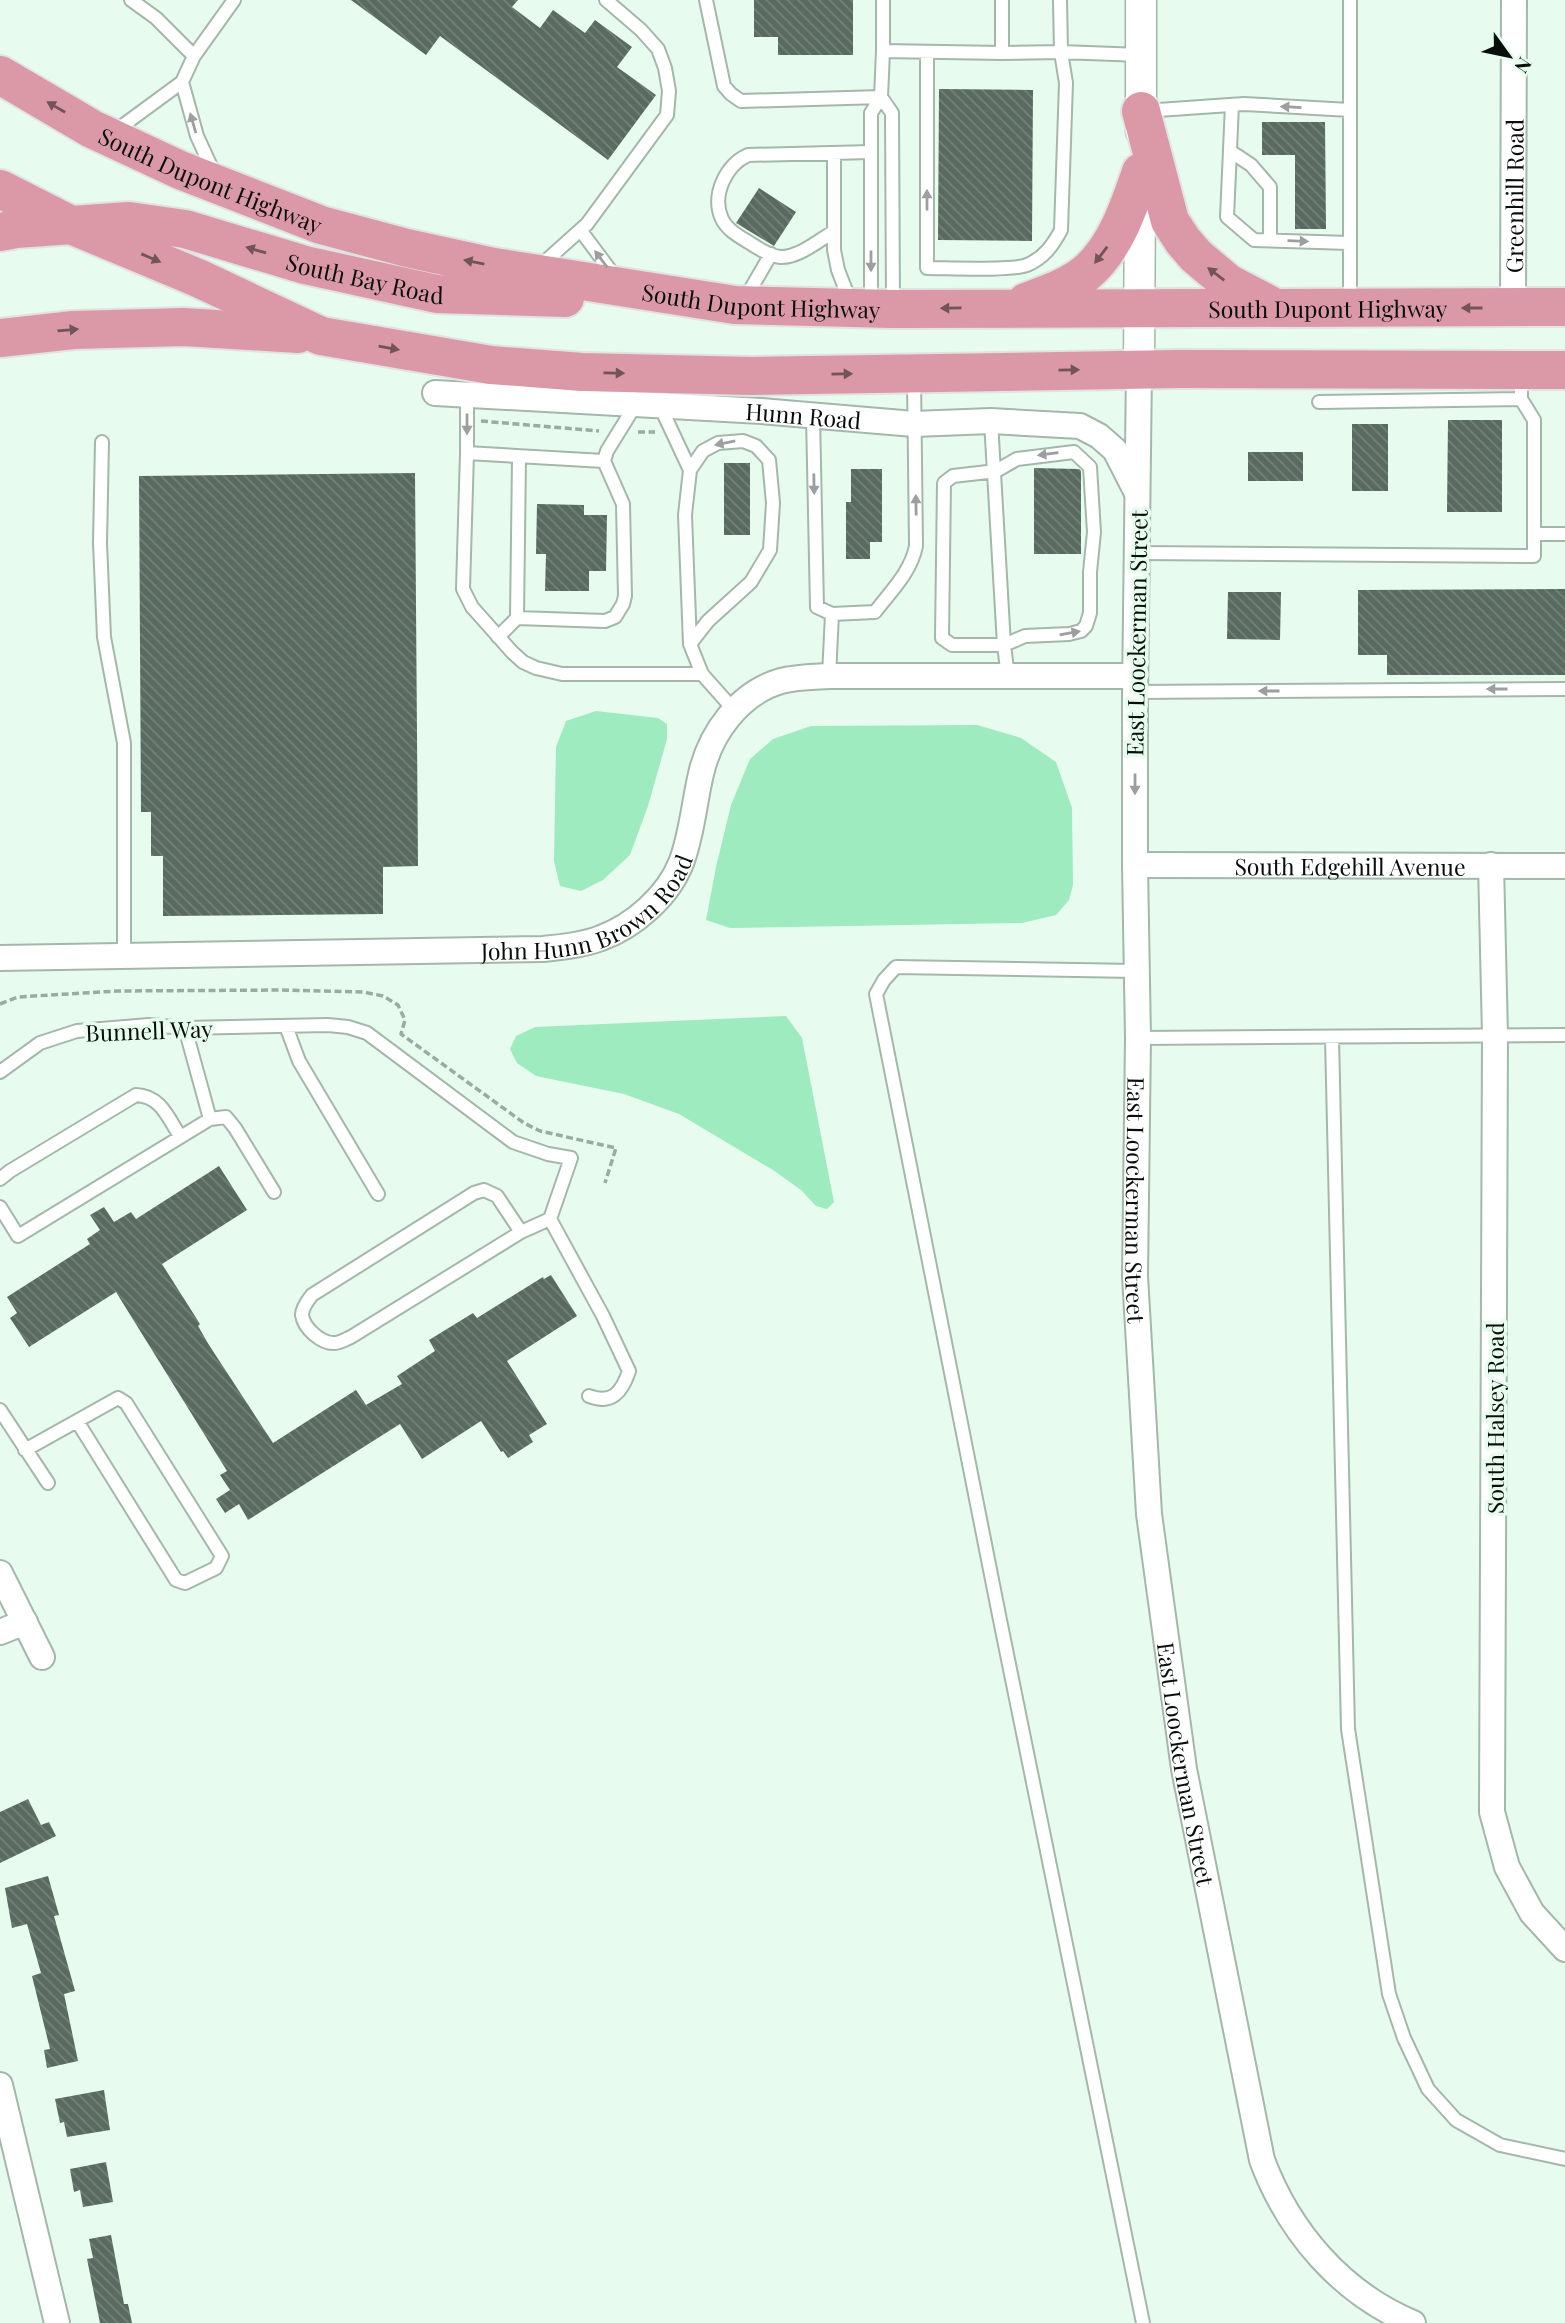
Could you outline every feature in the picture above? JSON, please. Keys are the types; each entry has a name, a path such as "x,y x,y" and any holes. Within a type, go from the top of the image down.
{"highway":[{"name":"South Dupont Highway","path":"0,75 108,136 180,170 321,225 407,248 533,272 738,305 872,308 1565,307"},
{"path":"1141,111 1170,221 1183,241 1196,257 1228,283 1275,307"},
{"path":"1012,307 1070,284 1099,260 1129,207 1140,172"},
{"path":"0,189 71,225 198,278 321,336"},
{"name":"South Bay Road","path":"0,232 129,222 185,229 305,265 436,294 738,305"},
{"path":"0,338 73,330 184,327 321,336 491,365 582,372 752,376 1139,369 1521,384 1565,370"}],"street":[{"name":"East Loockerman Street","path":"1141,0 1135,684 1138,1038 1135,1276 1149,1514 1184,1769 1262,2160 1271,2184 1302,2236 1321,2260 1353,2288 1397,2317 1413,2323"},
{"name":"Greenhill Road","path":"1513,308 1514,0"},
{"name":"Hunn Road","path":"435,393 914,424 991,421 1080,426 1099,436 1115,450 1138,493"},
{"name":"John Hunn Brown Road","path":"0,958 543,949 601,938 622,928 646,910 666,889 681,864 708,751 718,731 734,710 758,692 779,682 829,676 1008,677 1135,684"},
{"name":"South Edgehill Avenue","path":"1135,865 1565,866"},
{"name":"South Halsey Road","path":"1491,865 1496,1035 1492,1812 1507,1867 1532,1913 1565,1949"},
{"path":"0,1573 42,1657"},
{"path":"0,1632 25,1622"},
{"path":"0,2085 57,2323"}],"lane":[{"path":"131,0 156,18 194,56"},
{"path":"108,136 183,82 194,56 234,0"},
{"path":"533,272 580,231 667,115 669,92 658,49 641,30 606,0"},
{"path":"706,0 724,86 741,101 881,97"},
{"path":"872,308 871,113 881,97 883,0"},
{"path":"1002,0 1002,53"},
{"path":"927,52 927,268 1024,267 1039,259 1052,247 1061,230 1066,83 1061,52 1060,0"},
{"path":"1350,0 1350,307"},
{"path":"883,51 1141,55"},
{"path":"183,82 197,136 220,186"},
{"path":"872,308 892,113 881,97"},
{"path":"1141,111 1232,105 1350,110"},
{"path":"1232,105 1227,217 1254,240 1349,243"},
{"path":"1230,150 1251,164 1270,187 1269,240"},
{"path":"833,232 793,255 778,257 761,250 729,229 722,219 719,205 721,186 736,160 748,155 871,152"},
{"path":"834,153 833,232 838,271 872,308"},
{"path":"580,231 622,287"},
{"path":"738,305 771,254"},
{"path":"813,416 817,607 832,614 875,612 907,572 916,546 914,373"},
{"path":"1136,554 1534,556 1534,420 1521,384 1319,402"},
{"path":"467,395 463,589 472,607 523,662 562,674 702,674"},
{"path":"517,618 605,621 615,617 623,604 623,503 604,461 607,451 648,405 690,470"},
{"path":"991,421 1008,677"},
{"path":"690,644 708,621 751,582 770,550 773,503 769,460 755,446 743,441 718,443 703,451 690,470 685,515 690,644 702,674 734,710"},
{"path":"102,442 100,543 104,637 124,743 124,957"},
{"path":"1074,452 1090,467 1094,532 1090,613 1086,626 1081,632 1024,636 1004,645 952,645 942,638 944,483 953,476 996,471 1017,458 1074,452"},
{"path":"467,453 604,461"},
{"path":"498,637 517,618 519,458"},
{"path":"1534,534 1565,534"},
{"path":"829,676 832,614"},
{"path":"1135,684 1565,689"},
{"path":"1136,971 897,967 884,980 876,994 1005,1647 1143,2323"},
{"name":"Bunnell Way","path":"0,1072 40,1043 77,1031 149,1025 185,1028 348,1027 366,1033 513,1142 548,1154 571,1158 550,1219"},
{"path":"286,1026 299,1060 378,1194"},
{"path":"185,1028 209,1119"},
{"path":"1138,1038 1565,1035"},
{"path":"1332,1038 1348,1729 1389,1994 1404,2038 1428,2089 1456,2120 1500,2145 1565,2159"},
{"path":"0,1179 136,1095 154,1099 180,1136"},
{"path":"0,1207 18,1236 209,1119 226,1117 274,1192"},
{"path":"521,1232 497,1196 484,1189 312,1295 302,1315 309,1329 322,1340 336,1343 351,1337 521,1232 550,1219 608,1326 629,1371 624,1386 615,1396 600,1400 589,1396"},
{"path":"25,1450 118,1398 126,1403 222,1556 216,1568 185,1583 176,1580 77,1421"},
{"path":"0,1410 48,1483"}],"shaded area":[{"path":"596,711 658,718 667,724 667,739 648,806 630,855 603,880 581,891 560,886 554,861 556,747 566,721"},
{"path":"977,725 1021,738 1056,762 1072,808 1073,885 1069,900 1056,915 1022,923 730,928 706,920 731,805 750,759 773,739 811,726"},
{"path":"786,1016 802,1038 834,1202 827,1209 816,1206 801,1190 773,1170 679,1114 624,1094 536,1076 517,1063 510,1049 516,1036 535,1027"}],"building":[{"path":"351,0 518,0 512,7 540,28 553,10 585,33 595,20 632,47 617,67 656,95 608,160 440,36 426,55"},
{"path":"754,0 853,0 853,55 778,55 778,37 754,37"},
{"path":"939,89 1033,90 1032,241 938,240"},
{"path":"1262,122 1325,122 1326,229 1295,229 1295,155 1262,155"},
{"path":"759,188 796,212 774,246 736,223"},
{"path":"1448,420 1502,420 1502,512 1447,512"},
{"path":"1352,424 1388,424 1388,491 1352,491"},
{"path":"1248,452 1303,452 1303,481 1248,481"},
{"path":"724,463 750,463 750,535 724,535"},
{"path":"1034,468 1081,471 1081,554 1034,554"},
{"path":"851,469 882,469 882,542 870,542 870,559 846,559 846,502 851,502"},
{"path":"415,473 418,866 383,867 383,914 163,916 163,856 151,856 151,812 141,812 139,476"},
{"path":"537,504 584,505 584,515 607,515 606,571 589,571 589,591 545,591 546,554 536,554"},
{"path":"1565,589 1565,675 1387,675 1387,655 1358,655 1358,590"},
{"path":"1228,592 1281,592 1280,640 1227,639"},
{"path":"219,1166 247,1210 162,1264 200,1324 198,1326 209,1345 273,1443 356,1390 366,1405 402,1384 397,1376 435,1351 429,1340 473,1313 477,1318 543,1277 544,1279 551,1275 577,1316 507,1361 547,1424 529,1435 533,1442 508,1458 501,1452 481,1421 422,1459 400,1424 248,1520 239,1504 225,1513 216,1499 230,1490 220,1475 227,1471 116,1292 29,1347 10,1318 17,1313 7,1297 90,1244 87,1239 100,1230 90,1215 104,1207 114,1222 131,1212 136,1219"},
{"path":"28,1799 41,1825 49,1822 56,1836 0,1863 0,1812"},
{"path":"48,1876 59,1915 54,1916 75,1991 64,1994 78,2061 47,2068 44,2050 50,2049 32,1976 41,1973 27,1924 12,1928 5,1888"},
{"path":"104,2090 110,2130 67,2137 64,2122 60,2123 55,2099"},
{"path":"106,2162 113,2202 83,2207 80,2190 74,2192 70,2169"},
{"path":"111,2235 124,2304 128,2304 132,2323 100,2323 87,2259 93,2258 89,2239"}]}
